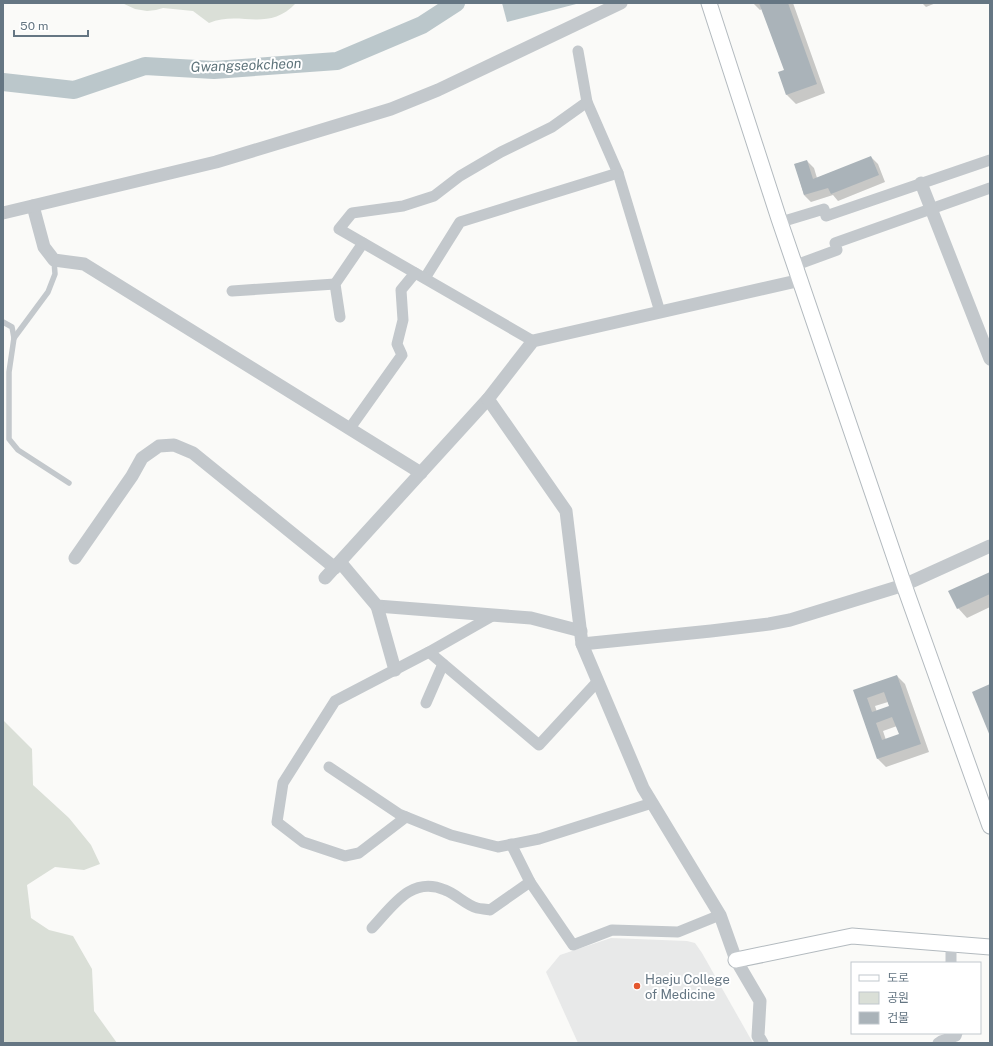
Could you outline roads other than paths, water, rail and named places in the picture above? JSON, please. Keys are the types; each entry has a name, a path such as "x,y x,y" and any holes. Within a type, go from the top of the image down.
{"main road":[{"path":"709,3 781,222 904,585 990,826"},
{"path":"736,960 852,936 990,947"}],"street":[{"path":"3,214 216,162 391,109 438,90 621,3"},
{"path":"578,51 587,102 618,173 660,312"},
{"path":"533,341 339,229 352,213 403,206 434,196 460,176 501,152 552,127 587,102"},
{"path":"781,222 824,209 826,216 990,160"},
{"path":"425,278 460,222 618,173"},
{"path":"921,183 990,359"},
{"path":"796,265 837,250 835,244 990,188"},
{"path":"33,206 44,247 54,260 84,264 421,472"},
{"path":"340,317 335,284 363,243"},
{"path":"350,428 402,355 397,344 403,320 401,290 415,273"},
{"path":"325,578 488,399 533,341 801,280"},
{"path":"232,291 335,284"},
{"path":"488,399 566,511 582,644 643,788 720,915 736,960 760,1001 758,1036 762,1043"},
{"path":"75,558 132,476 142,458 159,446 174,445 193,453 337,565 377,606 395,670"},
{"path":"582,644 769,624 790,620 904,585 990,546"},
{"path":"377,606 531,618 581,631"},
{"path":"406,817 359,853 346,856 304,842 277,822 283,783 335,701 429,652 494,615"},
{"path":"429,652 539,745 598,681"},
{"path":"426,703 443,664"},
{"path":"330,767 399,814 451,836 498,846 540,839 652,803"},
{"path":"511,844 530,882 573,945 612,930 678,932 720,915"},
{"path":"372,928 401,897 413,889 428,885 445,890 476,908 490,910 530,882"},
{"path":"951,943 951,962"},
{"path":"938,1043 941,1040 956,1036 957,1034"}],"lane":[{"path":"14,338 48,292 55,274 54,260"},
{"path":"3,322 12,327 14,338 9,372 9,439 18,450 69,483"}],"waterway":[{"name":"Gwangseokcheon","path":"3,82 74,90 145,66 214,70 337,61 422,25 456,3"}],"place":[{"name":"Haeju College of Medicine","path":"637,986"}]}
